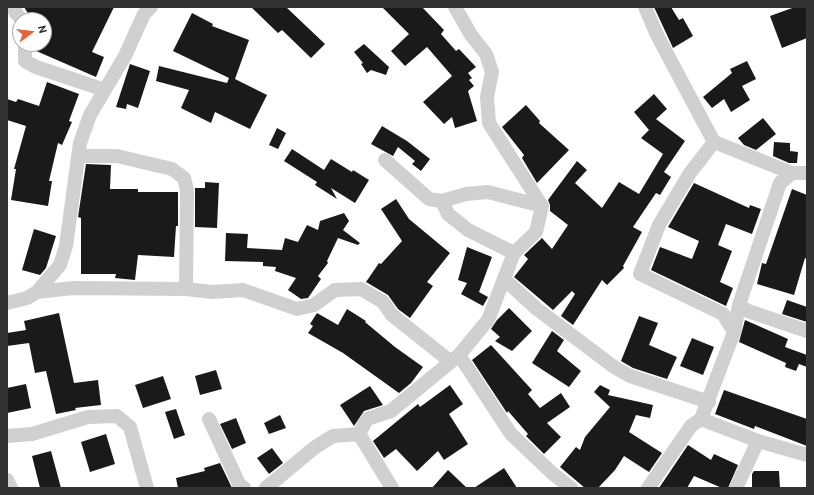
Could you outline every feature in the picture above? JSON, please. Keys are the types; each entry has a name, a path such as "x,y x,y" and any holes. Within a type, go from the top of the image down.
{"street":[{"path":"358,434 367,419 391,411 455,359 488,320 514,253 536,232 542,206 489,123 486,97 492,72 486,54 471,35 455,7"},
{"path":"645,7 657,35 714,142 792,173 807,173"},
{"path":"7,303 27,298 37,292 60,265 66,246 80,143 90,115 126,56 146,9"},
{"path":"25,52 25,61 36,67 105,90"},
{"path":"714,142 690,173 659,225 640,274 723,314 734,332"},
{"path":"78,156 117,156 172,169 184,178 186,190 186,289"},
{"path":"385,160 429,198 442,201 466,194 488,192 542,206"},
{"path":"648,488 691,426 701,419 734,332 738,305 780,183 792,173"},
{"path":"442,201 448,214 468,230 514,253"},
{"path":"504,279 537,309 614,367 630,376 708,402"},
{"path":"37,292 73,288 186,289 212,292 243,290 297,309 314,305 335,290 361,290 383,302 392,315 455,359 511,434 552,473 571,488"},
{"path":"738,305 748,311 807,331"},
{"path":"7,436 32,434 88,417 117,416 130,427 147,488"},
{"path":"209,419 240,484 244,488"},
{"path":"701,419 758,441 807,455"},
{"path":"266,488 314,448 333,436 358,434"},
{"path":"358,434 392,488"},
{"path":"736,488 758,441"},
{"path":"7,480 10,488"}],"building":[{"path":"24,7 114,7 92,52 104,57 96,77 39,52 52,52 52,12 27,12"},
{"path":"251,7 286,7 325,44 311,58 282,30 278,33"},
{"path":"382,7 422,7 444,30 441,34 456,51 459,49 476,67 468,73 472,78 469,80 474,86 468,91 477,121 455,128 452,117 444,124 423,102 452,76 427,47 405,66 391,51 409,34"},
{"path":"654,7 671,7 679,20 683,18 693,36 673,48"},
{"path":"795,7 807,7 807,38 782,48 770,16"},
{"path":"192,13 213,24 212,26 249,40 235,79 267,95 250,129 215,112 211,123 181,108 189,90 156,81 159,66 227,83 229,78 173,51"},
{"path":"364,44 389,67 386,75 371,70 367,73 361,64 363,63 354,52"},
{"path":"747,61 756,79 742,86 750,100 731,112 724,99 712,108 703,97 732,73 730,69"},
{"path":"130,64 150,71 138,108 127,104 126,109 116,107"},
{"path":"47,82 79,94 69,121 72,122 62,145 58,143 49,181 52,181 48,206 11,200 16,169 14,169 26,126 7,120 7,99 16,102 18,99 39,106"},
{"path":"654,94 667,109 656,119 685,141 664,172 671,177 660,195 656,193 633,227 642,232 623,266 624,268 607,285 602,280 573,325 561,316 575,294 572,291 553,310 514,277 528,259 524,255 542,238 552,249 568,225 550,211 548,200 577,161 587,170 575,183 602,208 619,182 639,194 663,154 641,138 649,130 634,112"},
{"path":"526,105 540,121 539,123 569,150 537,183 522,158 524,155 502,127"},
{"path":"763,118 776,134 756,150 744,145 738,138"},
{"path":"382,126 407,141 430,159 421,171 412,164 415,161 398,147 393,156 371,144"},
{"path":"277,128 286,133 278,149 269,145"},
{"path":"774,142 790,143 790,151 798,152 797,163 789,163 773,156"},
{"path":"292,149 324,170 331,159 352,172 353,170 369,180 355,203 331,188 337,199 315,185 317,182 284,161"},
{"path":"86,164 111,165 110,189 138,189 138,192 178,192 178,226 176,226 174,257 138,255 135,280 115,278 116,274 81,274 81,218 78,217"},
{"path":"205,182 219,183 217,228 195,227 195,188 205,188"},
{"path":"694,183 749,208 750,205 761,209 752,234 726,224 718,245 732,251 720,282 733,288 726,306 651,270 660,247 692,259 699,241 668,227"},
{"path":"792,189 807,195 807,259 805,258 794,295 757,284 762,263 766,264"},
{"path":"396,199 409,219 450,253 427,282 433,286 410,318 398,309 388,295 366,282 379,263 381,264 402,241 381,209"},
{"path":"344,213 349,221 343,230 360,243 358,245 338,238 327,261 328,263 318,276 321,279 308,298 301,299 288,290 296,278 275,271 276,267 263,266 263,262 225,261 226,233 248,234 247,248 282,250 285,238 298,242 307,225 318,230 320,221"},
{"path":"34,229 56,236 46,268 40,275 22,270"},
{"path":"467,247 492,257 479,292 488,297 483,306 461,294 467,283 458,280"},
{"path":"787,300 807,307 807,322 782,314"},
{"path":"509,308 532,331 512,351 495,341 500,337 491,329 497,320"},
{"path":"347,309 366,321 365,322 395,347 423,367 411,383 399,393 343,353 308,333 313,326 310,324 317,313 338,325"},
{"path":"59,313 74,383 98,380 101,405 75,408 76,410 56,414 46,371 35,373 29,343 7,346 7,333 26,330 24,321"},
{"path":"639,316 658,323 649,345 677,357 667,379 633,368 621,361"},
{"path":"745,320 788,339 785,347 807,355 807,367 799,364 796,371 785,367 786,363 739,342"},
{"path":"552,331 564,340 557,351 581,371 569,387 532,363"},
{"path":"692,338 714,347 703,375 680,366"},
{"path":"491,345 532,390 528,394 540,408 561,393 570,407 547,423 561,437 544,454 526,436 528,434 508,411 507,413 472,360"},
{"path":"216,370 222,389 200,395 195,376"},
{"path":"163,376 171,399 143,408 135,385"},
{"path":"26,384 31,408 7,413 7,388"},
{"path":"450,385 463,404 449,414 468,444 444,460 438,451 417,471 396,449 384,458 373,441 418,404 420,407"},
{"path":"600,385 610,390 608,395 653,405 650,418 636,415 629,432 662,453 649,472 624,456 615,470 598,488 585,488 560,467 576,447 580,450 585,437 610,407 594,392"},
{"path":"370,386 383,405 364,411 354,426 340,405"},
{"path":"724,390 807,419 807,446 755,426 754,429 715,414"},
{"path":"176,409 185,435 174,439 165,412"},
{"path":"280,415 286,428 269,434 264,423"},
{"path":"236,418 246,443 232,449 220,424"},
{"path":"106,434 115,464 90,472 81,442"},
{"path":"688,445 711,460 714,454 738,465 728,488 722,488 694,476 687,488 659,488"},
{"path":"272,448 283,463 269,474 257,458"},
{"path":"51,451 61,488 40,488 32,456"},
{"path":"220,463 232,488 178,488 176,478 205,471 204,468"},
{"path":"504,468 517,488 474,488"},
{"path":"448,470 467,488 432,488"},
{"path":"754,471 779,471 780,488 752,488 752,474"}]}
